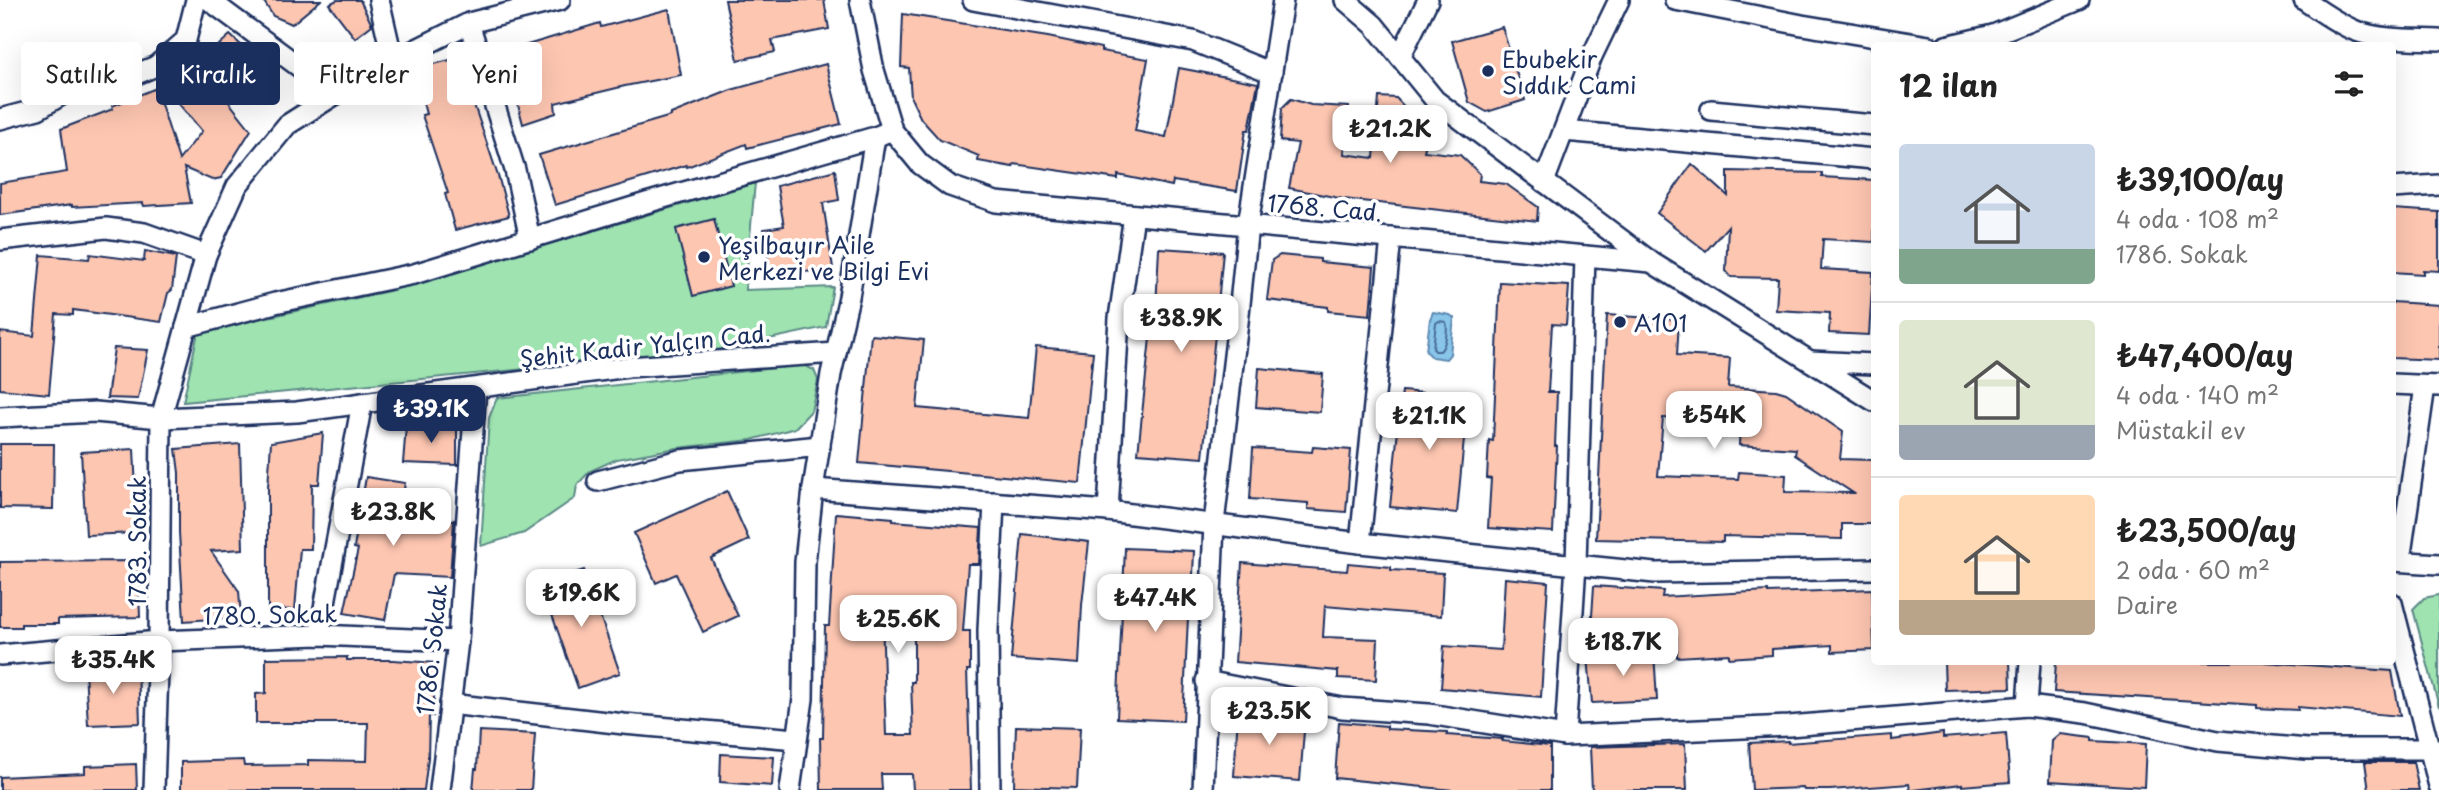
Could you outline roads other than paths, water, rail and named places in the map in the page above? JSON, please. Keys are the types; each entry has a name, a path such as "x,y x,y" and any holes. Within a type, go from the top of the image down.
{"street":[{"path":"0,119 38,109 85,81 127,78 156,66 186,40 196,0"},
{"path":"209,0 294,63"},
{"path":"379,0 389,42"},
{"name":"1783. Sokak","path":"431,42 469,23 559,0"},
{"name":"1768. Cad.","path":"860,0 883,133 950,186 996,202 1651,262 1871,399"},
{"path":"973,0 1193,41 1272,73"},
{"path":"1203,790 1214,523 1248,225 1283,0"},
{"path":"1345,0 1374,25 1435,100 1651,262"},
{"path":"1400,57 1429,0"},
{"path":"1544,182 1592,56 1619,0"},
{"path":"1675,0 1905,42"},
{"path":"1963,42 1993,35 2079,0"},
{"path":"2304,0 2357,32 2439,40"},
{"path":"469,23 515,170 530,239"},
{"name":"1783. Sokak","path":"155,790 161,418 206,255 237,186 286,125 318,105"},
{"path":"1711,110 1871,125"},
{"path":"1564,131 1871,159"},
{"path":"186,327 275,303 414,274 883,133 836,353 813,489 805,562 803,699 790,790"},
{"path":"2396,188 2439,185"},
{"path":"1108,511 1119,318 1134,215"},
{"path":"0,240 106,228 144,233 206,255"},
{"path":"1360,543 1391,237"},
{"path":"1565,736 1576,564 1586,256"},
{"name":"Şehit Kadir Yalçın Cad.","path":"0,417 95,412 161,418 297,412 628,367 836,353"},
{"path":"1809,360 1871,363"},
{"path":"2396,384 2432,386 2396,561 2439,564"},
{"name":"1786. Sokak","path":"440,790 458,641 477,388"},
{"path":"319,635 362,403"},
{"path":"598,481 680,460 820,446"},
{"path":"813,489 1108,511 1360,543 1655,573 1871,569"},
{"path":"990,790 988,630 994,502"},
{"path":"2396,617 2434,749 2439,786"},
{"name":"1780. Sokak","path":"0,655 159,641 319,635 458,641"},
{"path":"2027,706 2030,665"},
{"path":"1206,681 1342,708 1429,713 1565,736 1802,725 2027,706 2085,713 2218,741 2307,749 2434,749"},
{"path":"450,704 624,724 796,739"}],"water":[{"path":"1433,312 1454,318 1450,354 1446,359 1432,357 1426,351"}],"place":[{"name":"Ebubekir Sıddık Cami","path":"1488,71"},
{"name":"Yeşilbayır Aile Merkezi ve Bilgi Evi","path":"704,257"},
{"name":"A101","path":"1620,322"}]}
